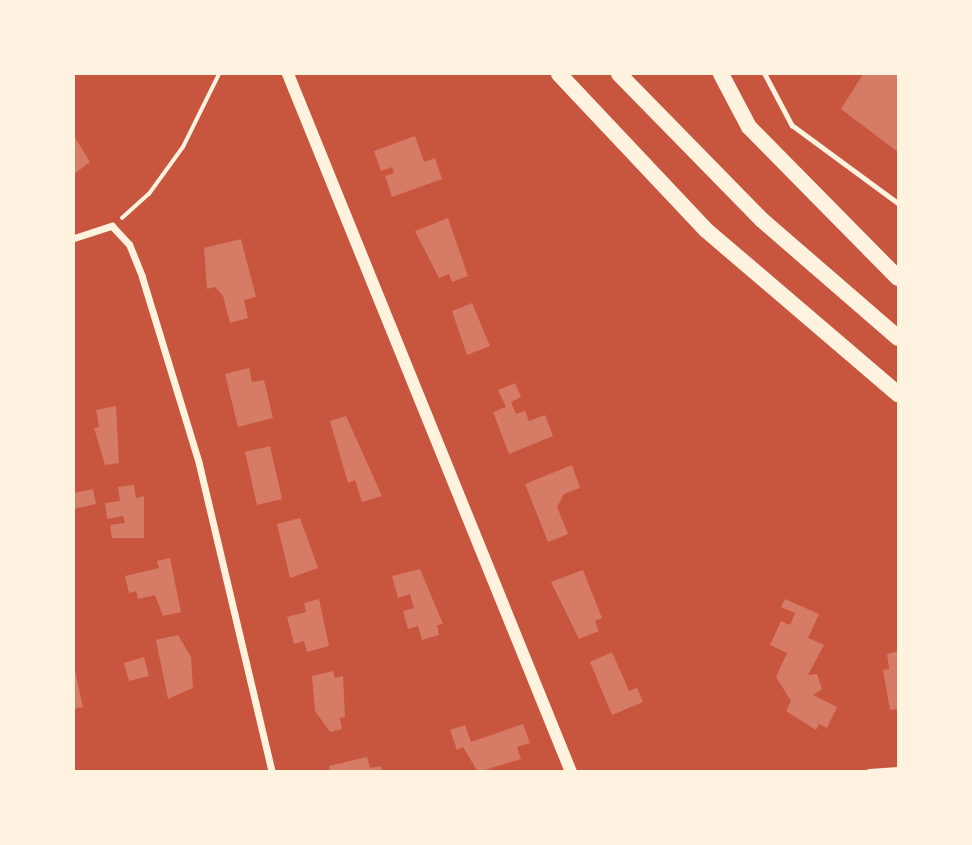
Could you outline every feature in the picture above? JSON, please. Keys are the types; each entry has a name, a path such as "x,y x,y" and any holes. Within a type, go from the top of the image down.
{"highway":[{"path":"559,74 706,230 898,394"},
{"path":"619,74 746,205 898,338"},
{"path":"721,74 749,127 898,278"}],"main road":[{"path":"288,74 571,772"}],"street":[{"path":"74,238 112,226 129,244 142,277 199,464 272,772"},
{"path":"869,772 898,770"}],"lane":[{"path":"765,74 792,125 898,203"}],"path":[{"path":"112,226 149,194 183,146 219,74"}],"building":[{"path":"863,74 898,74 898,152 841,109"},
{"path":"74,136 90,162 74,174"},
{"path":"415,136 424,162 435,158 442,179 392,197 385,176 394,173 392,167 381,171 374,151"},
{"path":"448,218 468,276 452,282 449,274 439,278 415,231"},
{"path":"241,239 256,297 244,300 248,318 230,323 223,296 215,287 207,289 204,248"},
{"path":"472,303 490,346 467,355 452,311"},
{"path":"249,368 252,382 264,380 273,418 238,427 225,374"},
{"path":"515,383 521,397 511,402 516,414 525,411 529,421 545,415 553,436 509,454 493,412 506,407 498,390"},
{"path":"116,406 119,463 105,465 94,428 99,427 96,410"},
{"path":"346,416 382,496 362,502 355,480 348,483 330,421"},
{"path":"270,446 282,499 257,505 245,452"},
{"path":"572,465 580,488 564,494 557,507 568,534 548,542 525,484"},
{"path":"134,485 136,498 144,496 144,538 112,538 110,525 125,523 123,516 107,519 105,503 120,501 118,487"},
{"path":"93,489 96,504 74,509 74,493"},
{"path":"300,518 318,568 290,578 277,524"},
{"path":"170,558 181,612 163,616 155,595 138,599 136,591 129,593 125,576 159,568 157,561"},
{"path":"420,569 443,624 437,625 439,635 422,640 418,626 408,629 403,611 414,608 410,594 398,598 392,576"},
{"path":"583,570 602,618 595,621 599,631 579,639 551,582"},
{"path":"319,599 329,646 307,652 304,641 294,644 287,617 306,612 304,603"},
{"path":"785,599 819,614 808,638 824,645 808,675 817,674 822,689 813,695 837,707 827,728 819,724 816,730 786,711 791,701 776,677 787,653 770,645 781,621 790,625 795,613 781,607"},
{"path":"178,635 191,657 193,688 168,699 156,640"},
{"path":"898,651 898,709 890,710 883,670 889,669 887,654"},
{"path":"612,652 629,691 637,688 643,702 612,715 590,662"},
{"path":"144,657 149,676 129,681 124,663"},
{"path":"74,666 83,707 74,709"},
{"path":"333,671 335,678 343,676 345,717 340,718 342,729 330,732 315,711 312,676"},
{"path":"523,724 530,743 517,747 521,759 478,772 463,747 457,750 450,730 465,725 471,742"},
{"path":"367,757 370,768 381,766 382,772 330,772 329,766"}]}
